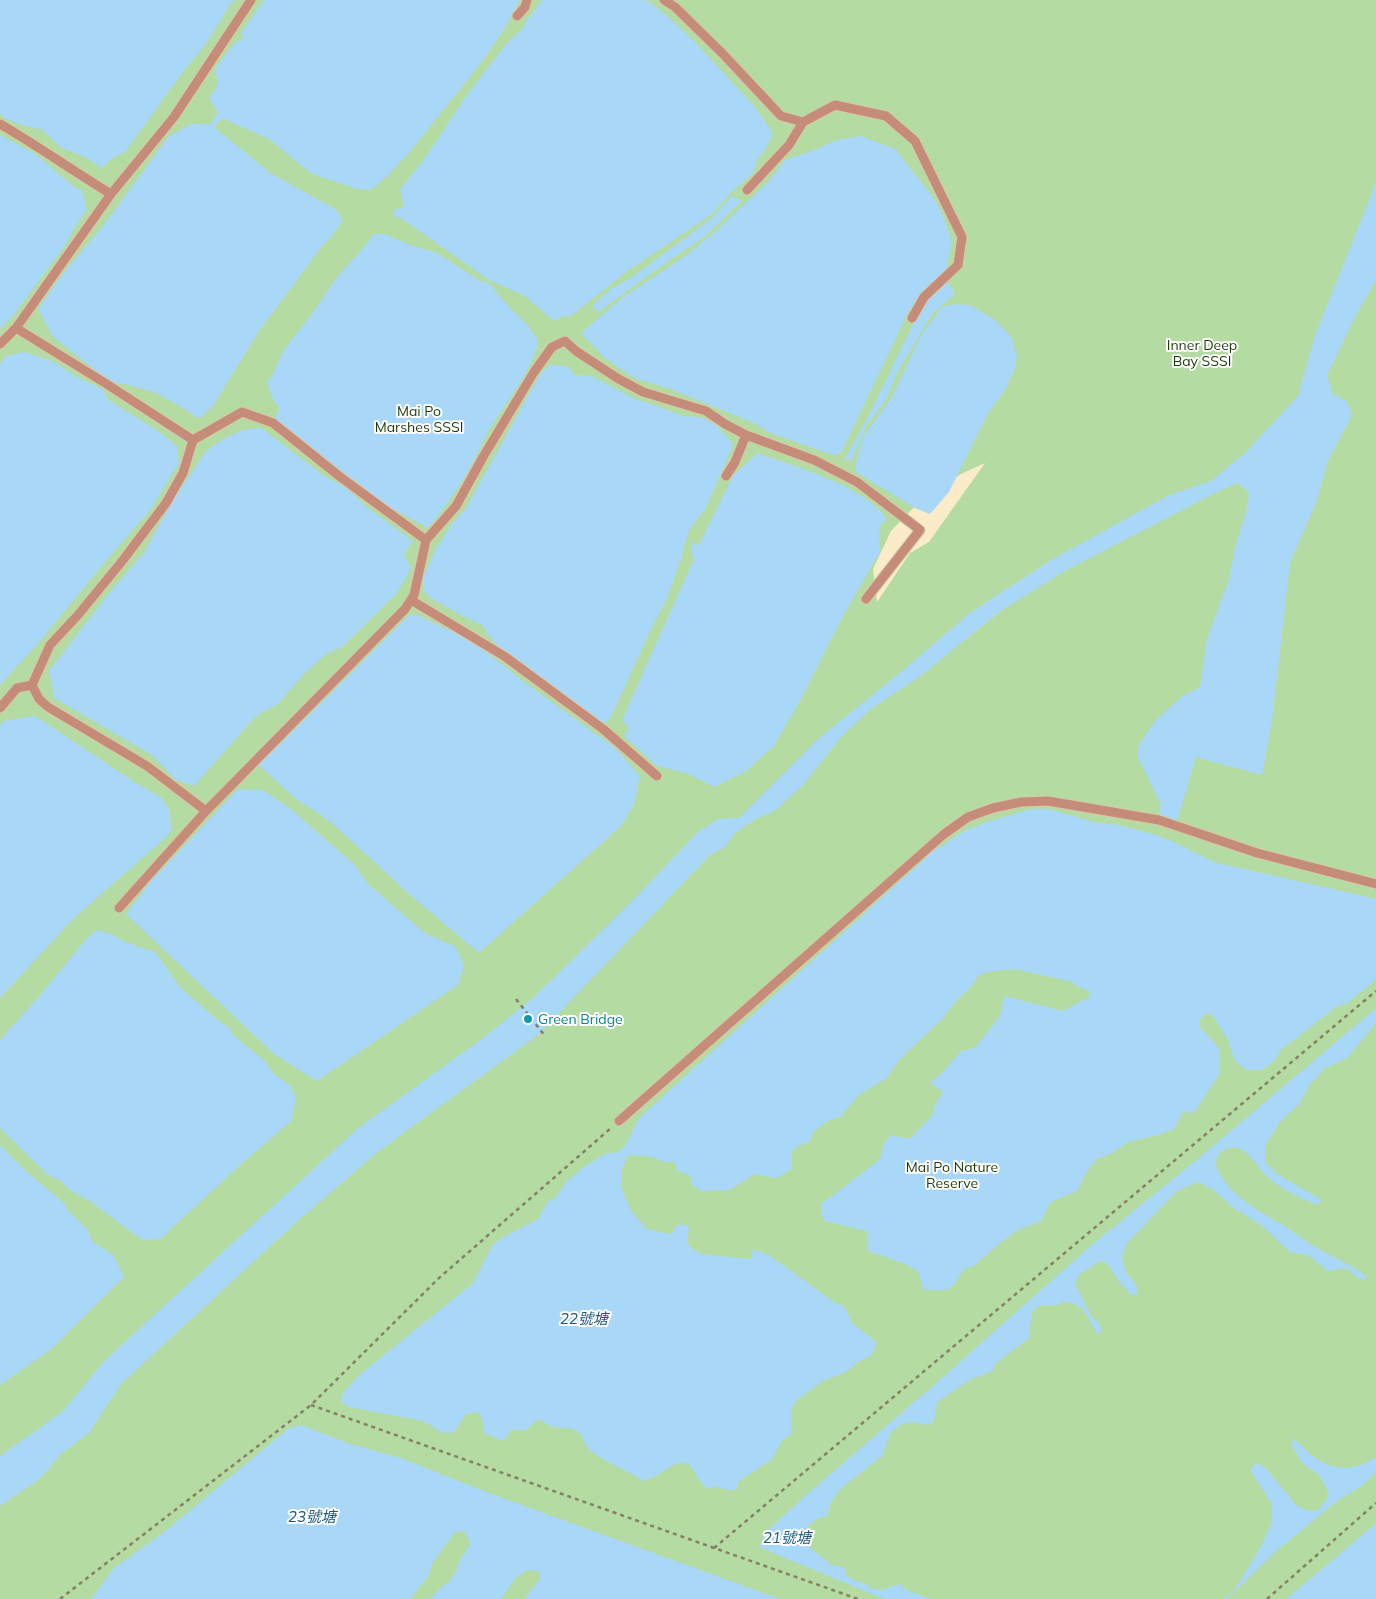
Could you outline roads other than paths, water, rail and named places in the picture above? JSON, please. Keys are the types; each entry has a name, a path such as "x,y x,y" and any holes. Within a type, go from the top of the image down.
{"lane":[{"path":"0,344 16,328 112,194 174,117 251,0"},
{"path":"517,16 527,0"},
{"path":"664,0 675,7 781,116 803,122"},
{"path":"747,190 789,146 803,122 835,105 886,116 916,141 962,237 958,266 924,296 912,318"},
{"path":"0,124 112,194"},
{"path":"16,328 193,440"},
{"path":"119,908 206,812 404,609 414,595 426,540 456,506 534,372 552,347 565,341 576,351 617,378 644,392 706,411 746,435 814,460 857,482 920,530 866,599"},
{"path":"32,685 50,644 78,615 166,503 183,472 193,440 242,412 273,423 339,476 426,540"},
{"path":"726,476 735,462 746,435"},
{"path":"411,600 504,656 603,728 657,776"},
{"path":"0,708 17,688 32,685"},
{"path":"32,685 39,699 48,707 147,766 206,812"},
{"path":"619,1121 944,834 968,817 993,808 1021,802 1048,801 1122,815 1155,819 1257,853 1376,884"}],"water":[{"path":"0,0 236,0 231,3 208,41 125,152 111,159 102,168 87,158 60,147 43,130 4,118 0,113"},
{"path":"264,0 519,1 502,32 473,73 408,154 371,190 358,189 312,174 269,139 224,119 217,123 215,128 272,174 335,209 343,220 257,334 213,406 200,418 155,392 125,384 113,384 53,337 38,309 64,272 103,226 169,136 192,124 210,125 218,112 209,98 218,84 215,69 236,41 244,40 241,33"},
{"path":"542,0 642,0 650,2 693,40 755,107 773,133 764,152 757,159 753,173 712,214 626,272 571,316 563,316 554,321 525,296 489,280 401,218 393,216 393,210 404,207 400,189 423,161 469,92 508,42 523,28"},
{"path":"0,135 34,153 72,185 82,191 87,210 66,244 13,316 0,329"},
{"path":"861,136 895,149 930,193 941,211 952,241 946,272 929,284 909,311 841,453 833,455 768,432 756,424 668,388 634,378 604,357 581,333 622,298 688,254 718,229 769,181 785,160 837,140"},
{"path":"1376,181 1376,280 1355,317 1327,375 1333,394 1347,401 1352,415 1328,461 1316,503 1290,563 1272,721 1262,775 1196,757 1177,822 1158,817 1161,805 1137,755 1139,745 1155,721 1182,696 1200,687 1207,639 1229,579 1235,547 1246,512 1249,493 1238,483 1063,572 999,612 922,675 871,709 842,736 803,785 776,810 754,820 735,833 725,847 710,855 538,1035 379,1151 301,1218 121,1384 89,1433 61,1454 40,1479 0,1506 0,1456 63,1411 104,1361 357,1129 483,1038 534,997 631,902 698,832 718,819 739,818 819,738 970,613 1051,560 1169,495 1211,481 1246,452 1298,396 1315,335"},
{"path":"732,196 742,201 703,238 598,312 592,306 611,289 632,277 712,218"},
{"path":"374,234 385,234 410,245 437,253 482,282 488,282 508,306 525,322 538,340 536,351 526,374 489,431 459,486 428,528 382,503 275,419 279,408 272,397 267,382 272,376 283,351 337,277"},
{"path":"947,281 955,294 932,314 897,373 887,398 866,427 851,461 844,460 867,419 929,295"},
{"path":"954,304 970,305 995,320 1011,336 1017,355 1015,368 1005,390 987,415 949,492 930,514 915,508 856,472 856,462 863,437 892,397 920,337 942,307"},
{"path":"25,352 54,362 77,377 104,390 107,399 158,431 177,446 179,463 148,513 40,641 0,685 0,364 6,356"},
{"path":"550,365 567,366 575,375 590,375 637,400 683,416 699,417 713,423 726,435 733,445 706,508 689,530 666,601 652,627 611,717 605,723 594,723 502,653 482,625 432,599 423,590 423,578 436,549 454,521 465,510 540,374"},
{"path":"261,428 323,475 349,490 364,505 413,541 404,554 411,569 396,594 342,647 326,654 302,676 278,704 256,716 194,786 176,780 152,755 54,698 49,671 106,597 145,551 173,500 207,450 225,438 243,430"},
{"path":"757,453 828,478 846,487 877,507 887,519 879,527 880,554 841,620 800,701 773,747 745,772 714,787 689,774 657,766 624,736 629,728 622,720 694,559 691,541 698,546 733,476"},
{"path":"409,615 420,616 475,643 524,682 614,747 640,776 634,805 620,827 479,953 409,894 331,822 295,798 259,765"},
{"path":"35,716 136,783 162,798 170,811 171,831 74,918 0,998 0,725 4,721"},
{"path":"238,789 263,790 292,810 354,864 368,884 425,933 456,947 464,966 458,985 317,1081 274,1054 126,914 151,881"},
{"name":"22號塘","path":"1031,809 1049,809 1094,822 1119,825 1156,835 1214,862 1376,899 1376,980 1347,1003 1336,1007 1281,1050 1275,1060 1262,1070 1247,1070 1234,1060 1228,1040 1212,1014 1205,1014 1200,1020 1200,1027 1220,1049 1220,1073 1194,1113 1183,1112 1174,1129 1128,1142 1112,1153 1097,1159 1089,1168 1077,1191 1051,1202 1041,1221 1018,1230 975,1265 963,1270 955,1283 948,1289 923,1289 918,1271 903,1263 868,1251 867,1231 825,1221 821,1212 821,1203 880,1159 884,1143 891,1135 909,1139 932,1116 935,1105 943,1092 930,1083 942,1073 961,1051 975,1048 1000,1016 1004,996 1063,1011 1089,997 1089,991 1069,981 1015,969 987,972 979,975 943,1018 898,1061 887,1078 859,1095 840,1117 828,1121 814,1131 809,1143 800,1145 792,1151 792,1169 776,1178 754,1174 730,1190 702,1191 692,1185 690,1175 677,1171 675,1162 664,1162 650,1156 630,1155 627,1157 622,1169 622,1190 631,1211 647,1229 671,1234 678,1224 689,1226 687,1244 700,1254 751,1259 753,1249 769,1255 834,1302 844,1306 852,1323 875,1341 875,1348 871,1356 861,1360 846,1372 823,1381 796,1401 791,1410 791,1435 783,1439 772,1459 739,1481 736,1490 727,1490 717,1486 708,1489 701,1483 688,1463 676,1463 654,1477 643,1481 594,1453 587,1447 581,1434 570,1428 552,1427 538,1419 526,1430 511,1430 504,1441 484,1433 482,1417 476,1412 466,1414 454,1432 443,1433 423,1421 349,1407 341,1402 343,1393 358,1376 473,1283 492,1246 501,1238 538,1219 548,1201 556,1197 566,1182 585,1166 604,1154 617,1152 624,1148 639,1118 931,853 964,831"},
{"path":"98,930 155,952 181,988 231,1029 232,1034 265,1061 273,1073 291,1086 296,1099 291,1121 160,1239 142,1240 91,1202 67,1188 60,1180 49,1176 0,1128 0,1040 88,937"},
{"name":"21號塘","path":"1376,1008 1376,1023 1347,1058 1325,1068 1310,1084 1300,1103 1280,1122 1265,1146 1265,1162 1277,1174 1322,1200 1317,1205 1274,1182 1246,1153 1238,1148 1226,1149 1220,1152 1215,1163 1220,1175 1236,1194 1314,1246 1361,1272 1366,1276 1365,1280 1358,1278 1346,1268 1328,1271 1308,1255 1290,1252 1261,1225 1231,1206 1214,1190 1198,1182 1177,1191 1127,1243 1122,1257 1126,1273 1136,1284 1138,1294 1131,1295 1120,1283 1107,1263 1100,1261 1079,1275 1075,1284 1092,1317 1099,1323 1102,1332 1097,1334 1085,1312 1071,1303 1063,1301 1059,1305 1041,1305 1032,1311 1029,1338 995,1364 993,1371 971,1379 937,1402 934,1421 928,1425 912,1422 902,1424 891,1432 882,1456 839,1490 830,1504 827,1516 816,1520 807,1529 806,1541 812,1550 831,1565 844,1567 846,1575 855,1581 881,1590 899,1584 909,1591 930,1599 884,1599 759,1547 767,1531 806,1495 1095,1242 1194,1162"},
{"path":"0,1145 26,1171 65,1204 66,1208 88,1230 92,1241 114,1256 124,1277 50,1350 0,1385"},
{"name":"23號塘","path":"301,1425 350,1444 401,1458 489,1493 780,1599 525,1599 540,1578 539,1572 532,1570 521,1574 501,1599 430,1599 442,1586 449,1582 470,1545 468,1537 463,1531 454,1533 432,1564 428,1577 410,1599 91,1599 114,1568 164,1532 289,1428"},
{"path":"1293,1438 1318,1460 1335,1467 1351,1467 1376,1457 1376,1472 1363,1485 1337,1501 1275,1552 1227,1599 1224,1599 1234,1591 1261,1546 1272,1522 1272,1504 1250,1470 1256,1463 1266,1468 1296,1505 1308,1511 1318,1510 1327,1499 1327,1489 1319,1475 1302,1463 1292,1446"},
{"path":"1376,1525 1376,1599 1286,1599"}],"place":[{"name":"Green Bridge","path":"528,1019"}],"park label":[{"name":"Inner Deep Bay SSSI","path":"1202,354"},
{"name":"Mai Po Marshes SSSI","path":"419,420"},
{"name":"Mai Po Nature Reserve","path":"952,1176"}]}
